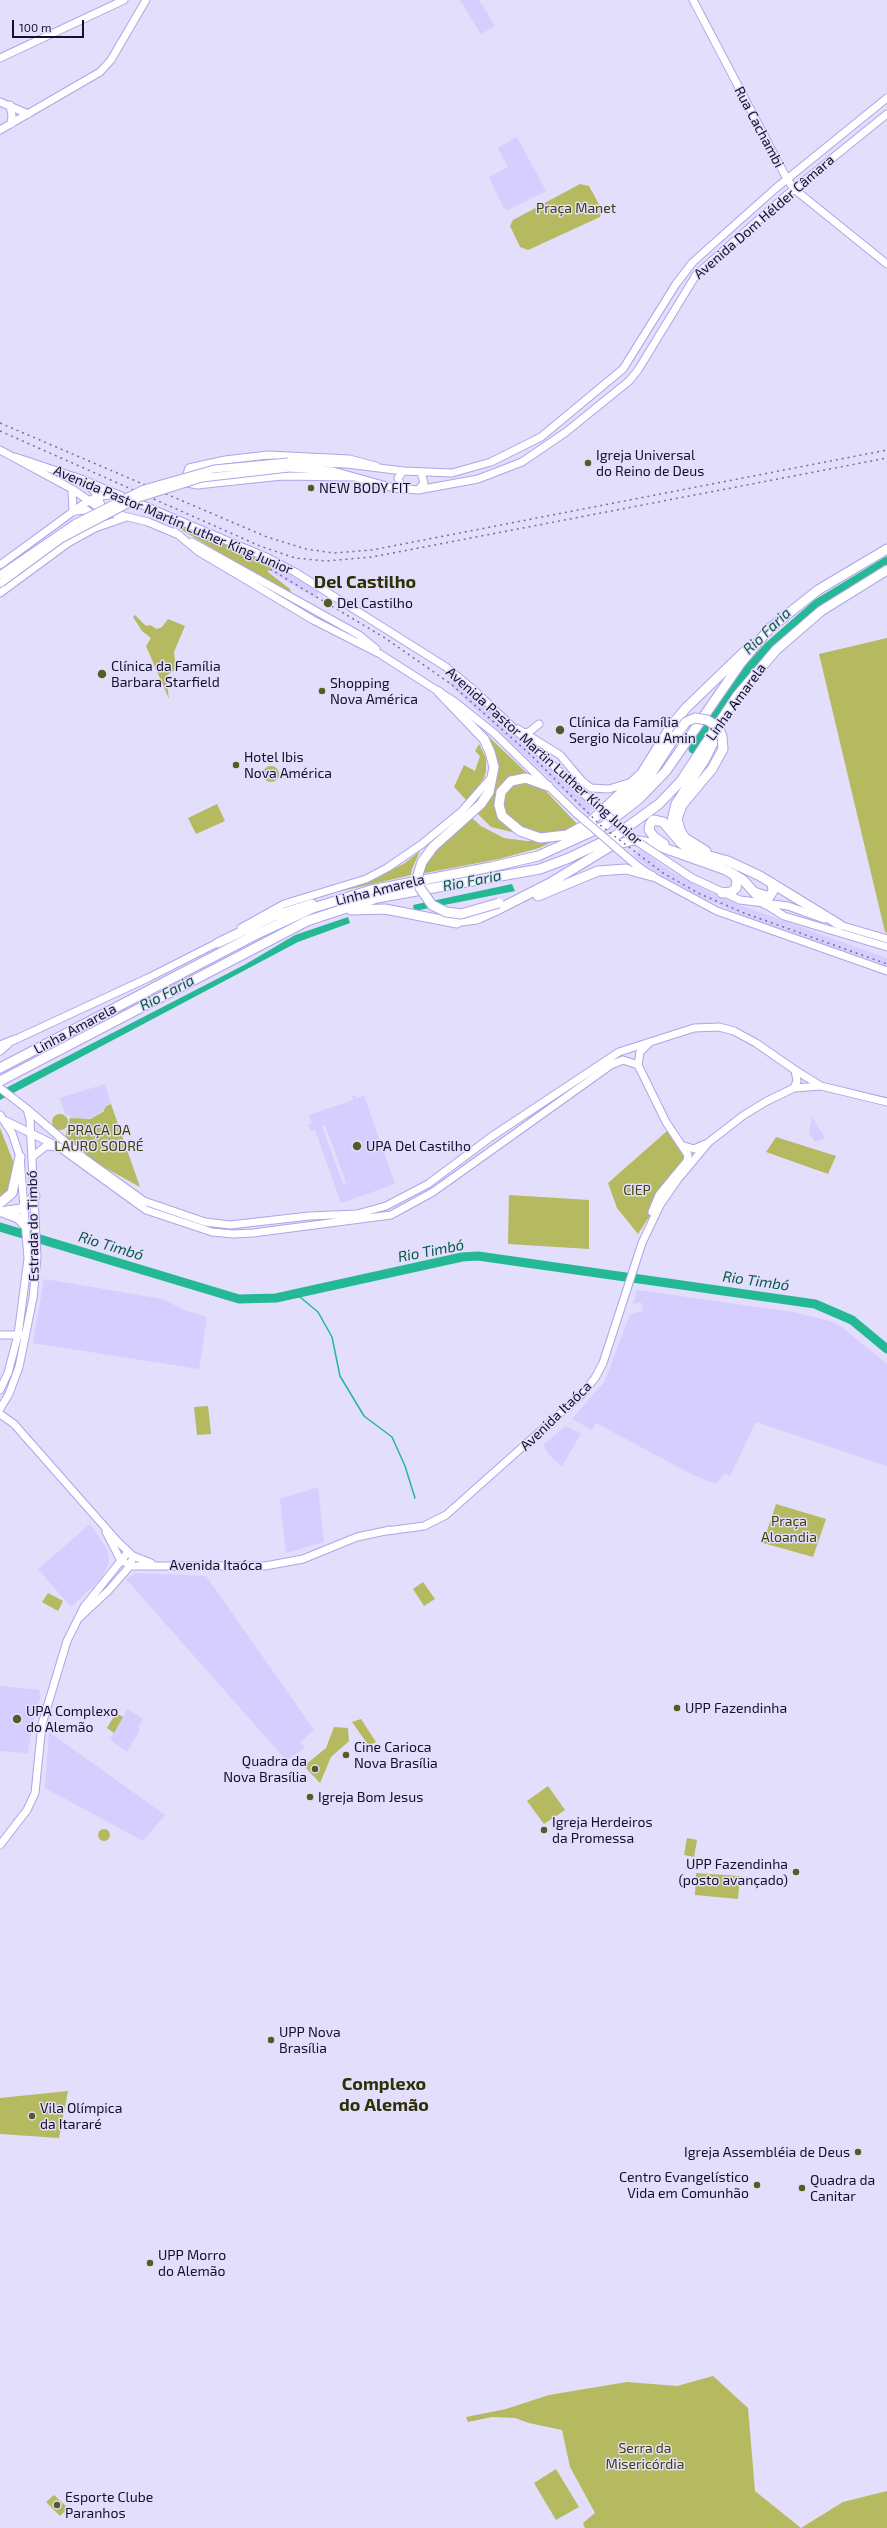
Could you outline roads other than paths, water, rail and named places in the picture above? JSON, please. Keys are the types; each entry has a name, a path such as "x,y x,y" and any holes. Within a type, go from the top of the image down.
{"highway":[{"name":"Linha Amarela","path":"3,1067 259,933 333,901 385,887 490,868 538,856 604,826 639,798 666,771 732,676 769,630 818,590 887,549"},
{"name":"Linha Amarela","path":"0,1081 274,936 332,912 390,895 540,868 569,858 615,836 649,813 671,792 690,769 724,716 751,678 789,638 833,602 887,570"},
{"path":"604,826 612,813 639,782 678,717 769,630"},
{"path":"439,692 484,739 492,759 493,776 489,792 481,804 433,847 422,862 418,875 421,891 432,905 446,912 461,914 499,903 583,859 615,836"},
{"path":"675,837 672,820 676,804 708,754 724,716"},
{"path":"548,786 526,778 511,781 501,792 499,804 502,816 520,831 540,838 567,835 589,823 658,766 676,735 686,722 695,718 707,720 718,726 722,736 722,749 712,769 682,806 678,819 681,832 685,838 718,858 772,883 840,925"},
{"path":"692,859 654,837 649,830 650,824 653,820 660,820 675,837 692,851 718,858"},
{"path":"453,922 477,919 495,911 626,840 650,843 734,874 765,904"},
{"path":"332,912 385,909 453,922 472,924 487,920 564,884 598,871 626,869 652,876"},
{"path":"722,893 731,892 736,888 737,881 734,874"},
{"path":"752,890 761,896 769,897 773,891 772,883"},
{"path":"218,943 280,914 309,905 333,901"},
{"path":"0,1203 12,1193 20,1157"},
{"path":"0,1212 14,1211 25,1206 35,1196"},
{"path":"0,1212 18,1218 27,1233"}],"main road":[{"path":"0,58 124,0"},
{"name":"Rua Cachambi","path":"693,0 786,180 794,189 887,264"},
{"path":"0,130 100,72 111,60 143,1"},
{"name":"Avenida Dom Hélder Câmara","path":"356,477 282,476 197,486 188,483 186,477 189,468 225,460 274,455 349,459 403,471 452,472 491,462 541,437 623,369 676,284 693,262 786,180 887,98"},
{"path":"0,102 28,114"},
{"path":"10,105 12,116 11,124"},
{"name":"Avenida Dom Hélder Câmara","path":"288,465 324,470 402,489 418,490 465,483 508,469 549,444 608,398 638,370 696,275 794,189 887,114"},
{"path":"828,161 831,154 829,146"},
{"name":"Avenida Pastor Martin Luther King Junior","path":"2,451 72,489 104,511 175,532 359,635 380,654 439,692 494,733 576,813 635,864 652,876 702,905 732,917 887,971"},
{"name":"Avenida Pastor Martin Luther King Junior","path":"15,457 81,479 124,499 261,555 295,572 446,667 635,840 692,878 722,893 744,901 800,909 840,925 887,939"},
{"name":"Avenida Dom Hélder Câmara","path":"288,465 347,464 380,467"},
{"path":"0,575 76,523 144,489 214,469 288,465"},
{"path":"0,583 61,539 139,498 178,484 209,477 288,465"},
{"path":"402,489 398,478 403,471"},
{"path":"418,490 424,483 421,472"},
{"path":"81,479 98,496 104,511 95,528"},
{"path":"72,489 73,512"},
{"path":"0,565 89,501 98,496 117,495"},
{"path":"124,499 113,501 111,507 130,518"},
{"path":"73,512 83,509 92,513 96,519 95,528"},
{"path":"0,593 68,544 95,528 113,521 130,518"},
{"path":"505,721 560,755 582,781 591,788 609,789 639,782"},
{"path":"524,733 529,732 539,724"},
{"name":"Linha Amarela","path":"0,1048 15,1039 142,981 218,943 262,914 284,904 366,879 387,868 422,844 461,812 484,788 493,776"},
{"path":"765,904 784,916 887,947"},
{"path":"0,1088 84,1158 136,1196 152,1205 221,1225 240,1225 309,1216 373,1211 407,1195 440,1175 491,1137 619,1052 694,1028 719,1027 734,1031 756,1043 821,1086 887,1102"},
{"path":"0,1044 15,1039"},
{"path":"651,1041 640,1052 638,1065 666,1122 684,1146 694,1149 709,1142"},
{"path":"0,1051 8,1044"},
{"path":"0,1115 6,1121 59,1147 131,1201 156,1214 222,1234 294,1228 384,1217 413,1205 611,1064 623,1060 638,1065"},
{"path":"794,1088 797,1081 795,1070"},
{"name":"Avenida Itaóca","path":"102,1524 120,1559 130,1566 159,1565 239,1568 265,1566 303,1559 362,1536 419,1523 449,1512 549,1425 590,1385 603,1363 631,1276 649,1227 666,1195 709,1142 767,1101 794,1088 821,1086"},
{"name":"Estrada do Timbó","path":"0,1409 5,1401 19,1367 26,1336 36,1266 35,1196 31,1133 27,1109"},
{"name":"Estrada do Timbó","path":"0,1390 8,1373 18,1335 28,1266 27,1233 20,1157 6,1121"},
{"path":"491,1137 497,1140 497,1146"},
{"path":"32,1157 46,1146 59,1147"},
{"name":"Avenida Itaóca","path":"649,1227 650,1219 659,1195 686,1162 688,1154 684,1146"},
{"path":"407,1195 413,1205"},
{"path":"309,1216 322,1225"},
{"path":"294,1228 309,1216"},
{"path":"28,1266 36,1266"},
{"path":"0,1335 26,1336"},
{"path":"5,1401 6,1412 14,1424"},
{"name":"Avenida Itaóca","path":"0,1414 14,1424 130,1554 159,1565"},
{"path":"0,1845 27,1810 33,1797 43,1719 61,1658 77,1619 84,1607 107,1580 120,1559 130,1554 130,1566 108,1591 77,1619"}],"waterway":[{"name":"Rio Faria","path":"693,749 749,668 768,647 818,603 887,561"},
{"name":"Rio Timbó","path":"0,1227 239,1299 276,1298 462,1257 478,1256 815,1304 852,1320 887,1349"},
{"path":"291,1295 300,1297 318,1312 332,1337 340,1376 364,1416 392,1437 405,1466 415,1498"}],"railway":[{"path":"0,423 267,537 306,549 334,553 372,550 887,450"},
{"path":"0,431 260,546 295,558 326,561 372,557 887,458"},
{"path":"270,569 385,638 451,684 532,756 600,825 663,873 698,893 744,913 887,964"}],"place":[{"name":"Igreja Universal do Reino de Deus","path":"588,463"},
{"name":"NEW BODY FIT","path":"311,488"},
{"name":"Del Castilho","path":"328,603"},
{"name":"Clínica da Família Barbara Starfield","path":"102,674"},
{"name":"Shopping Nova América","path":"322,691"},
{"name":"Clínica da Família Sergio Nicolau Amin","path":"560,730"},
{"name":"Hotel Ibis Nova América","path":"236,765"},
{"name":"UPA Del Castilho","path":"357,1146"},
{"name":"UPP Fazendinha","path":"677,1708"},
{"name":"UPA Complexo do Alemão","path":"17,1719"},
{"name":"Cine Carioca Nova Brasília","path":"346,1755"},
{"name":"Quadra da Nova Brasília","path":"315,1769"},
{"name":"Igreja Bom Jesus","path":"310,1797"},
{"name":"Igreja Herdeiros da Promessa","path":"544,1830"},
{"name":"UPP Fazendinha (posto avançado)","path":"796,1872"},
{"name":"UPP Nova Brasília","path":"271,2040"},
{"name":"Vila Olímpica da Itararé","path":"32,2116"},
{"name":"Igreja Assembléia de Deus","path":"858,2152"},
{"name":"Centro Evangelístico Vida em Comunhão","path":"757,2185"},
{"name":"Quadra da Canitar","path":"802,2188"},
{"name":"UPP Morro do Alemão","path":"150,2263"},
{"name":"Esporte Clube Paranhos","path":"57,2505"}],"district":[{"name":"Del Castilho","path":"365,582"},
{"name":"Complexo do Alemão","path":"384,2094"}],"park label":[{"name":"Praça Manet","path":"576,208"},
{"name":"PRAÇA DA LAURO SODRÉ","path":"99,1138"},
{"name":"CIEP","path":"637,1190"},
{"name":"Praça Aloandia","path":"789,1530"},
{"name":"Serra da Misericórdia","path":"645,2456"}]}
